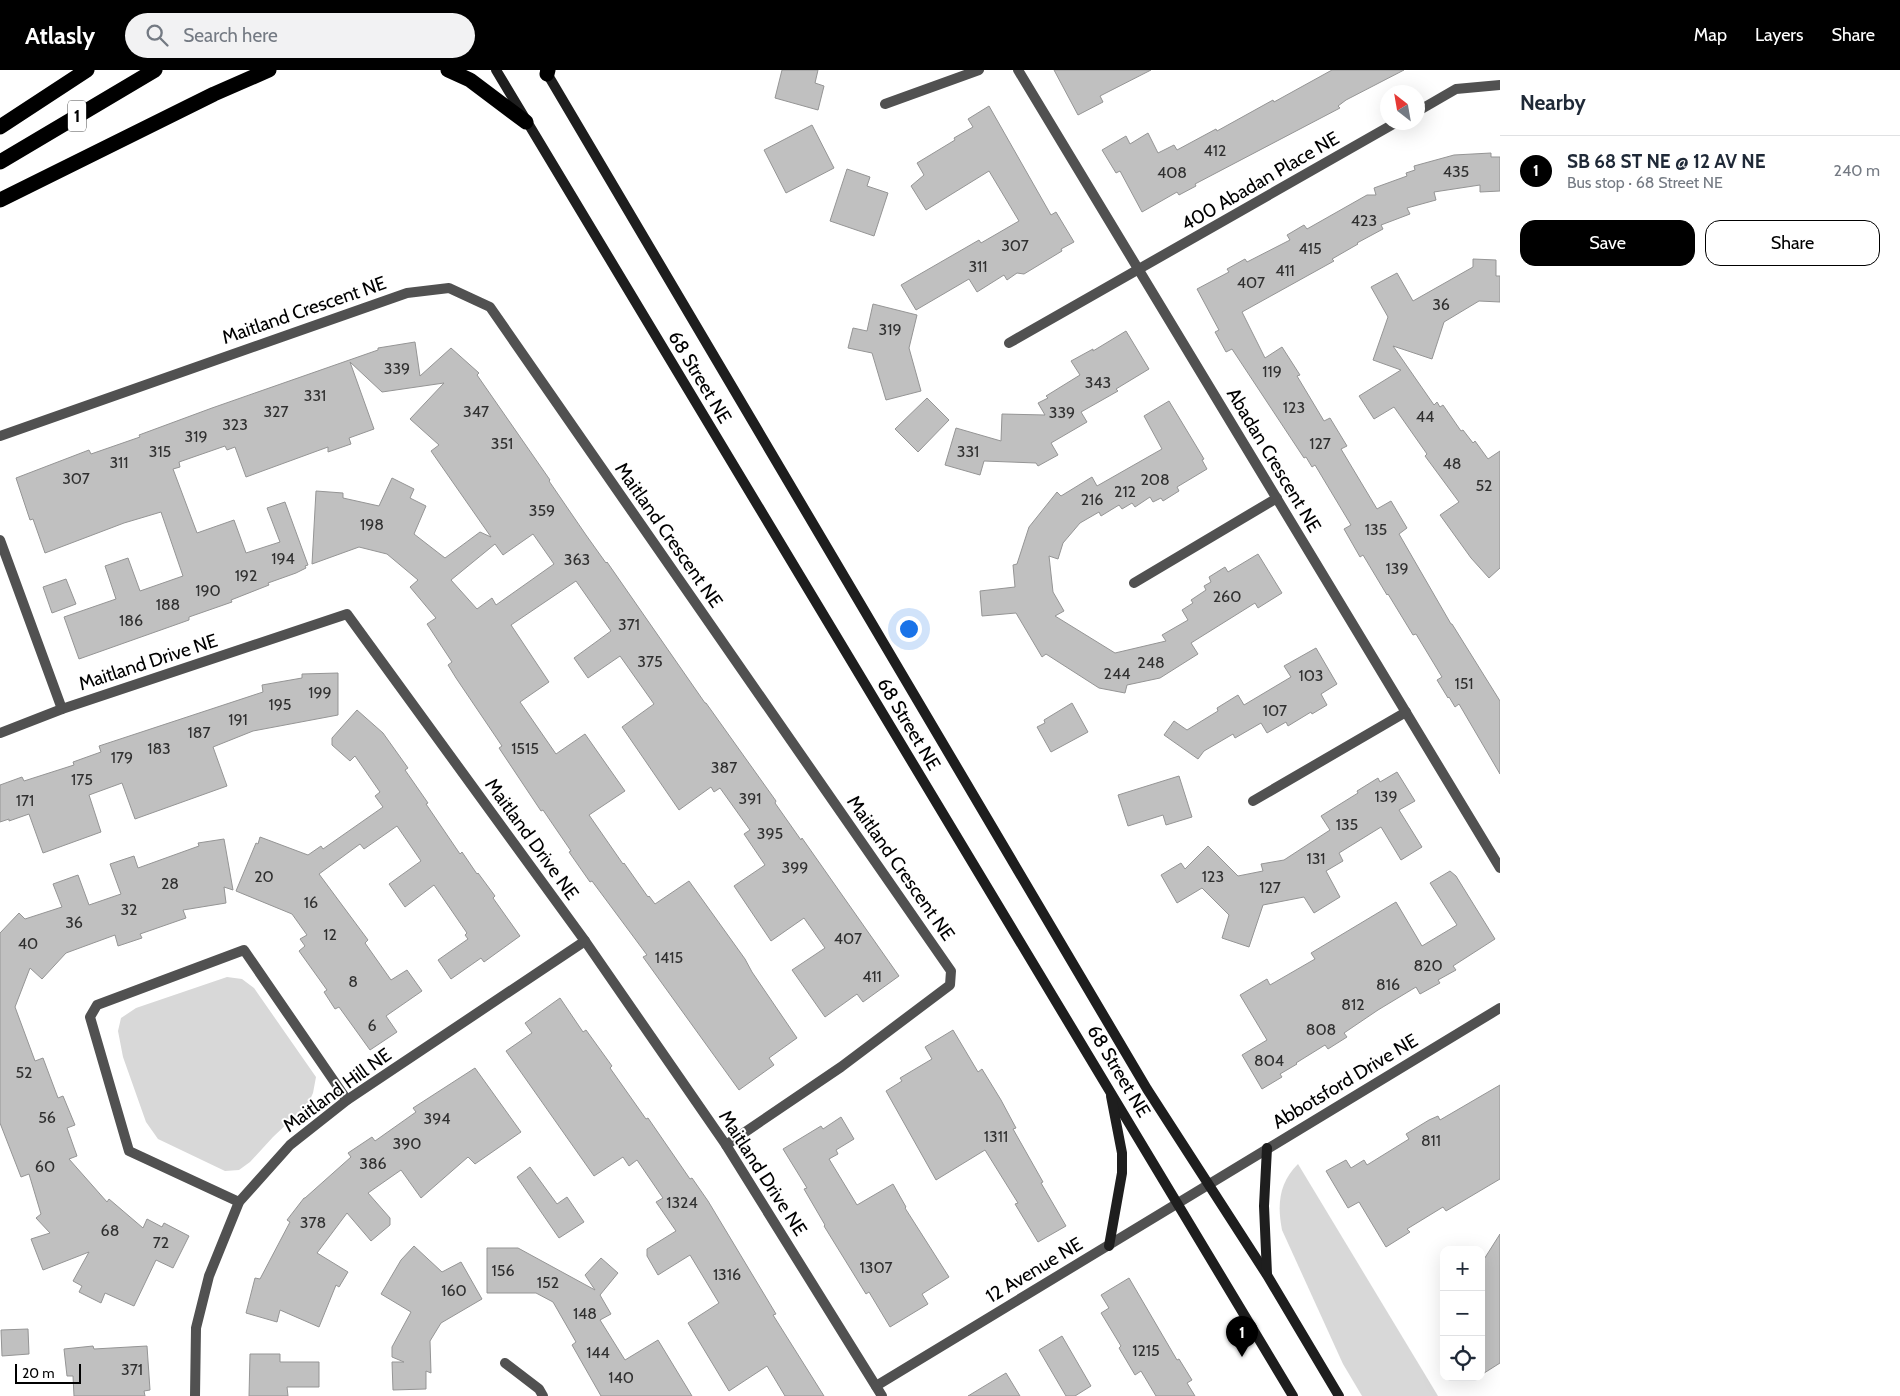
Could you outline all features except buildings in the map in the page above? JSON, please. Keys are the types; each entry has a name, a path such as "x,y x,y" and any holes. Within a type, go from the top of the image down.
{"highway":[{"path":"0,126 87,70"},
{"name":"1","path":"0,162 155,70"},
{"path":"0,200 214,94 269,70"},
{"path":"448,70 470,80 526,122"}],"main road":[{"name":"68 Street NE","path":"496,70 1293,1396"},
{"name":"68 Street NE","path":"547,72 1148,1089 1267,1275 1340,1396"},
{"path":"1109,1246 1122,1173 1122,1153 1110,1090"},
{"path":"1267,1148 1264,1206 1267,1275"}],"street":[{"path":"885,104 979,70"},
{"name":"Abadan Crescent NE","path":"1018,70 1500,868"},
{"path":"1425,107 1456,89 1500,85"},
{"name":"400 Abadan Place NE","path":"1008,343 1383,130"},
{"name":"Maitland Crescent NE","path":"0,436 407,293 449,288 490,307 951,971 950,985 841,1067 726,1145"},
{"path":"1134,583 1277,498"},
{"path":"0,540 62,709"},
{"name":"Maitland Drive NE","path":"0,733 62,709 347,614 585,941 726,1145 882,1396"},
{"path":"1253,801 1406,712"},
{"name":"Maitland Hill NE","path":"195,1396 196,1328 209,1276 239,1202 290,1146 347,1100 585,941"},
{"path":"239,1202 130,1151 90,1017 97,1005 244,950 347,1100"},
{"name":"Abbotsford Drive NE","path":"1209,1184 1500,1008"},
{"name":"12 Avenue NE","path":"876,1386 1209,1184"},
{"path":"505,1363 539,1389 544,1396"}],"shaded area":[{"path":"227,977 242,979 254,988 316,1077 313,1093 308,1104 250,1162 239,1170 225,1171 158,1139 146,1122 123,1057 118,1031 121,1018 136,1008"},
{"path":"1298,1164 1438,1396 1362,1396 1343,1364 1282,1230 1281,1194 1283,1186"}],"place":[{"name":"SB 68 ST NE @ 12 AV NE","path":"1242,1357"}]}
